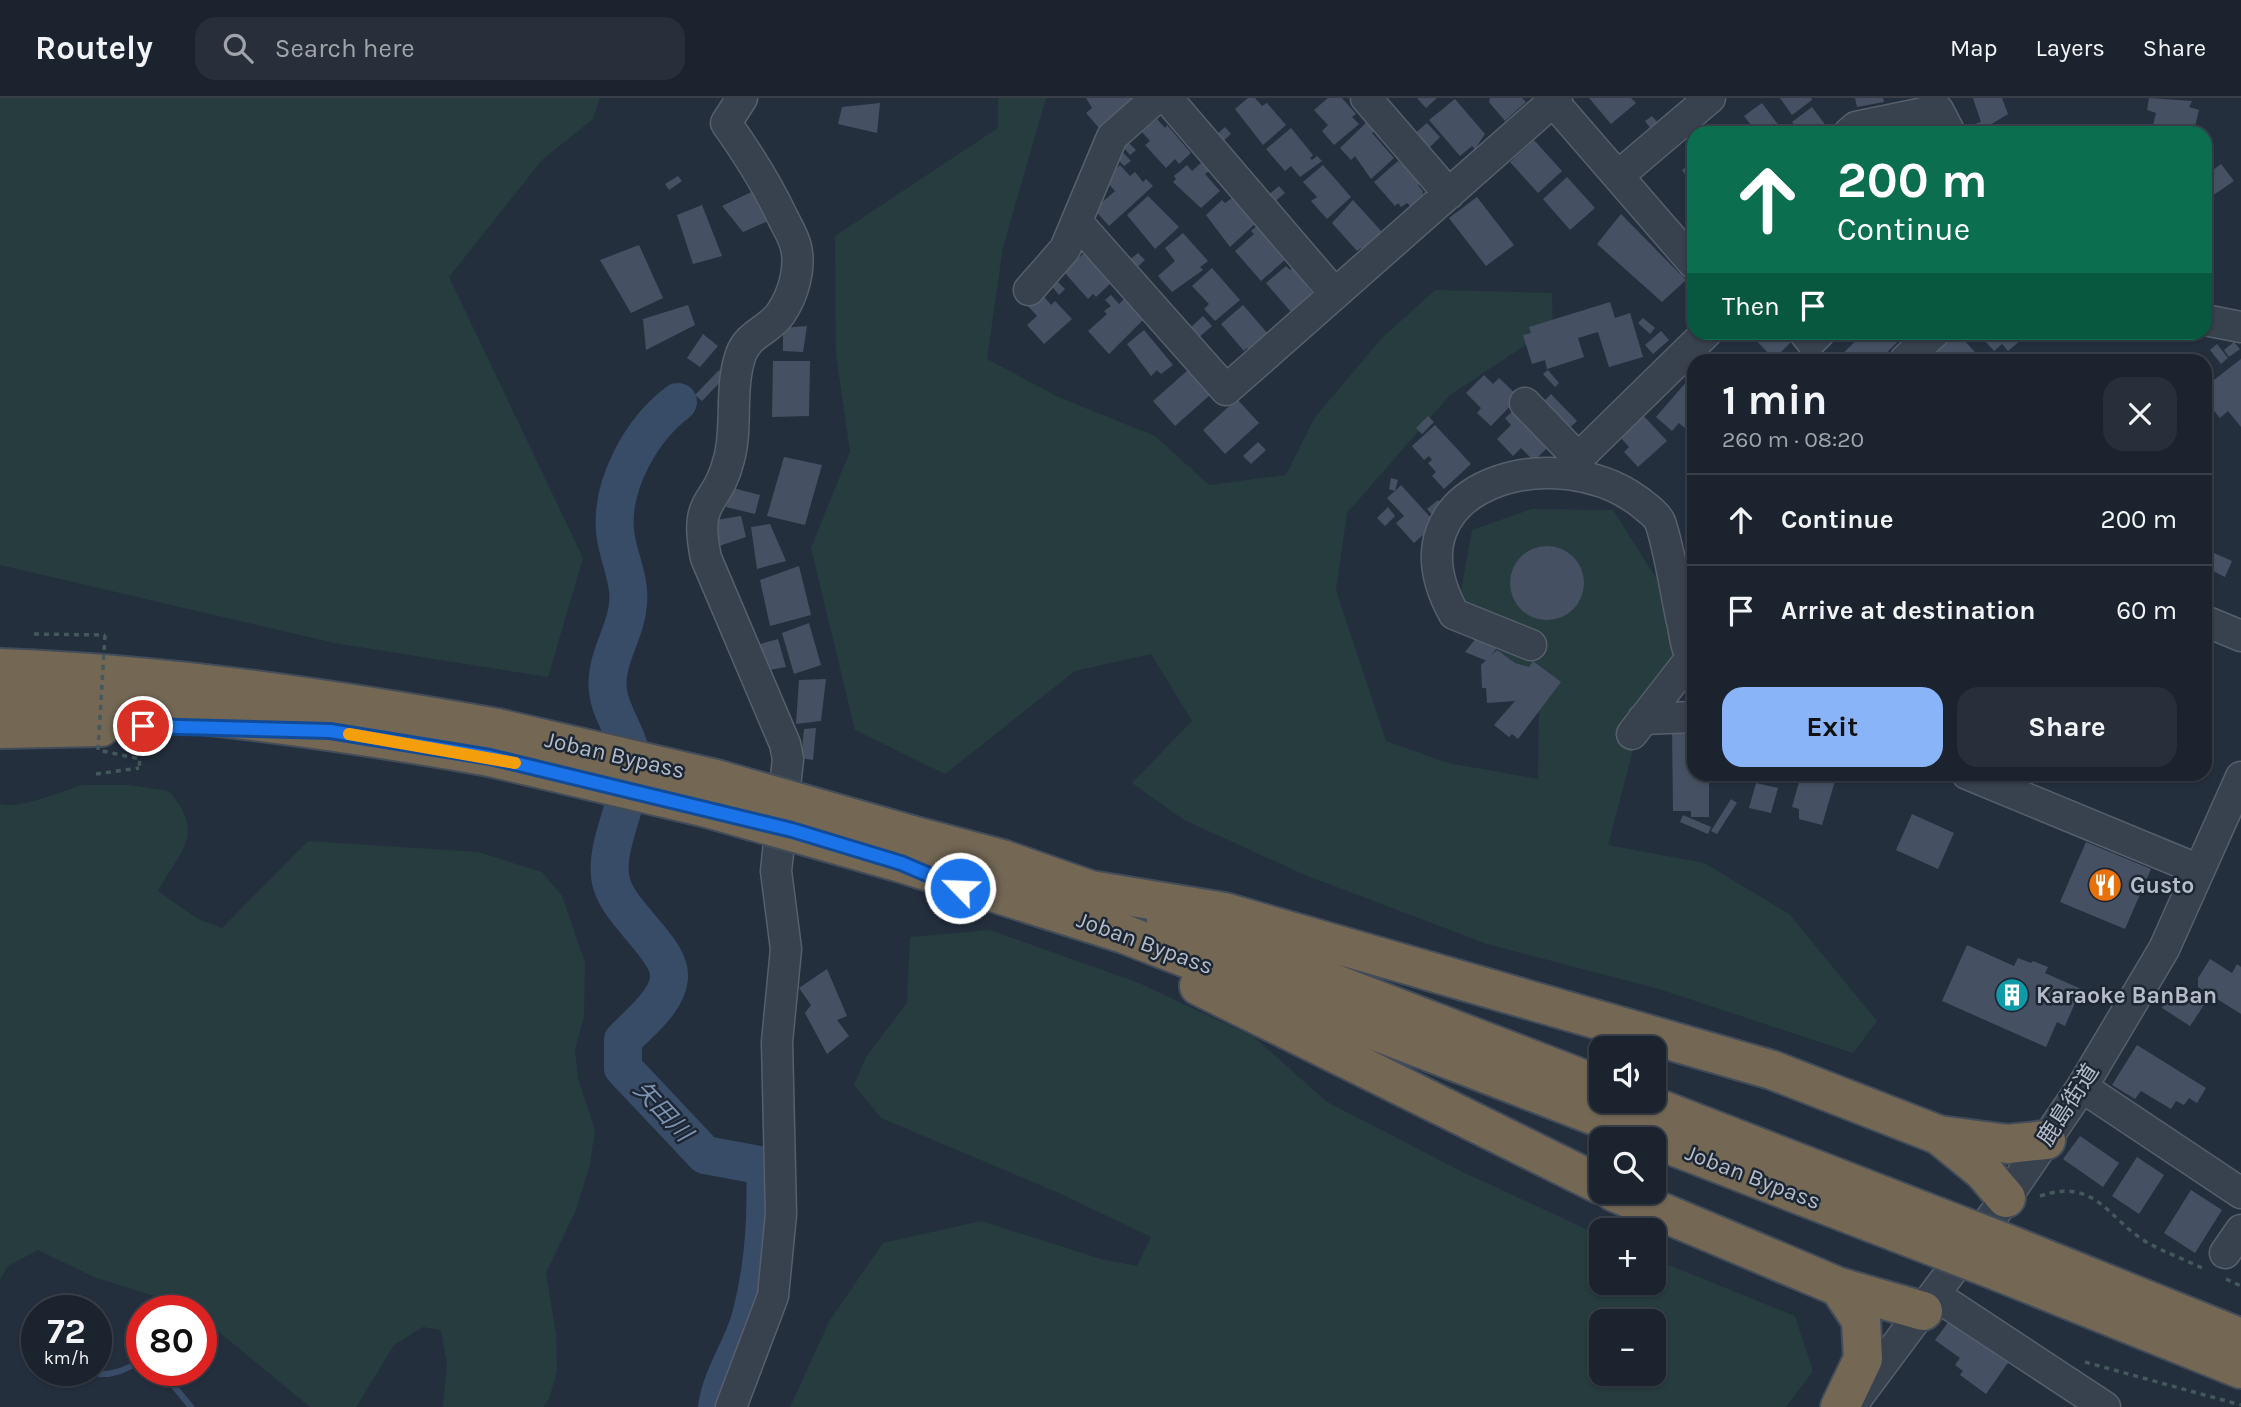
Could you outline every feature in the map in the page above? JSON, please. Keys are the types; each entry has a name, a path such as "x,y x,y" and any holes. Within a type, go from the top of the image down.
{"highway":[{"path":"17,641 159,669 328,715"},
{"name":"Joban Bypass","path":"0,668 159,679 328,715 716,779 904,849 1002,859 1090,890 1589,1081"},
{"name":"Joban Bypass","path":"0,698 328,715"},
{"path":"0,729 143,726 328,715"},
{"name":"Joban Bypass","path":"904,849 937,877 1036,904 1124,934 2005,1259 2241,1338"},
{"path":"937,877 1027,921 1083,939 1190,981 1589,1179"},
{"path":"1090,890 1224,912 1591,1016 1772,1070 1939,1135 2008,1144 2046,1140"},
{"name":"Joban Bypass","path":"1666,1113 1941,1234"},
{"path":"1939,1135 1983,1171 2022,1197"},
{"path":"1642,1204 1839,1287 1929,1303"},
{"name":"Joban Bypass","path":"2005,1259 2241,1369"},
{"path":"1839,1287 1861,1320 1863,1359 1840,1407"}],"street":[{"path":"731,1407 773,1296 781,1214 777,1042 786,949 776,871 788,759 785,744 706,558 700,530 706,503 730,458 737,367 742,351 750,338 780,316 790,296 798,261 796,245 762,176 726,123 743,98"},
{"path":"1029,290 1065,249 1112,137 1156,98"},
{"path":"1167,98 1335,294"},
{"path":"1366,98 1449,194"},
{"path":"1618,176 1710,98"},
{"path":"1077,222 1226,390 1554,99 1687,256"},
{"path":"1861,126 1938,110 1946,126"},
{"path":"2212,321 2241,327"},
{"path":"1531,645 1454,614 1435,572 1440,532 1451,514 1469,495 1488,485 1527,473 1570,465 1699,340"},
{"path":"1911,354 1926,340"},
{"path":"1525,403 1570,465 1626,491 1649,508 1660,521 1683,572 1687,611"},
{"path":"2212,624 2241,636"},
{"path":"1687,666 1637,726 1687,718"},
{"path":"1984,781 2197,869"},
{"name":"鹿島街道","path":"1850,1407 1929,1303 2022,1197 2046,1140 2082,1087 2164,949 2197,869 2238,791"},
{"path":"2082,1087 2241,1193"},
{"path":"1929,1303 1994,1334 2105,1407"}],"path":[{"path":"17,641 105,635 98,750 140,759 139,768 96,774"},
{"path":"2022,1197 2069,1189 2087,1195 2111,1211 2147,1243 2223,1257 2241,1286"},
{"path":"2077,1359 2241,1405"}],"green space":[{"path":"0,98 600,98 593,119 542,160 449,277 583,558 548,677 334,643 0,565"},
{"path":"998,98 1046,98 1003,247 987,359 1058,397 1155,436 1209,485 1286,475 1315,417 1382,338 1435,290 1552,293 1553,327 1450,395 1347,513 1336,590 1386,741 1448,763 1538,779 1539,694 1458,608 1472,530 1532,509 1613,510 1670,600 1680,690 1640,724 1608,845 1704,863 1789,914 1877,1021 1853,1053 1659,989 1487,944 1305,875 1184,820 1132,783 1192,721 1151,654 1075,671 945,774 855,730 811,548 850,451 836,355 835,236 998,128"},
{"path":"82,785 129,785 169,791 180,806 188,831 181,853 158,891 198,919 222,928 308,841 478,852 542,872 562,896 585,963 584,1017 575,1049 578,1079 595,1130 590,1165 575,1212 546,1273 556,1334 557,1372 549,1399 543,1407 443,1407 447,1364 441,1330 423,1327 394,1345 356,1407 310,1407 217,1330 217,1295 151,1295 94,1277 38,1250 8,1266 0,1280 0,804 17,804"},
{"path":"990,930 1139,983 1254,1037 1327,1102 1463,1172 1589,1230 1589,1295 1666,1295 1666,1264 1795,1316 1813,1371 1786,1407 790,1407 830,1320 883,1243 981,1221 1101,1259 1137,1266 1151,1237 1061,1194 881,1118 854,1085 866,1057 907,1003 910,937"}],"building":[{"path":"1086,98 1133,98 1099,128 1086,113 1092,108"},
{"path":"1248,98 1255,98 1262,106 1267,103 1286,125 1263,145 1235,109"},
{"path":"1328,98 1342,98 1356,114 1352,117 1359,124 1334,145 1322,131 1328,125 1314,110"},
{"path":"1417,98 1437,98 1426,108"},
{"path":"1490,98 1522,98 1526,102 1505,121 1489,102"},
{"path":"1589,98 1631,98 1636,103 1611,124"},
{"path":"1780,98 1811,98 1812,100 1792,115"},
{"path":"1855,98 1883,98 1884,102 1857,107"},
{"path":"1973,98 2002,98 2008,114 1990,126 1976,126 1975,124 1981,122"},
{"path":"2149,98 2192,101 2189,107 2199,110 2195,126 2153,126 2156,113 2147,110"},
{"path":"1455,99 1485,134 1475,149 1472,146 1460,156 1429,120"},
{"path":"880,103 877,133 838,124 842,107"},
{"path":"1762,103 1779,126 1752,126 1744,116"},
{"path":"1812,107 1826,126 1795,126 1792,122"},
{"path":"1652,116 1661,126 1653,132 1645,121"},
{"path":"1157,119 1165,128 1167,125 1191,153 1179,164 1175,159 1166,168 1145,145 1150,141 1142,132"},
{"path":"1369,120 1377,129 1372,133 1394,158 1371,179 1355,156 1351,160 1340,148"},
{"path":"1427,123 1440,137 1428,149 1414,134"},
{"path":"1934,123 1934,126 1918,126"},
{"path":"1225,127 1231,134 1220,144 1214,137"},
{"path":"1291,128 1313,155 1310,158 1312,160 1317,156 1322,161 1300,177 1291,166 1285,171 1266,149"},
{"path":"1125,139 1136,150 1130,155 1120,143"},
{"path":"1534,140 1562,171 1538,193 1510,162"},
{"path":"1119,148 1131,161 1124,166 1113,154"},
{"path":"1398,161 1422,182 1418,185 1423,191 1422,198 1411,207 1407,203 1401,207 1398,203 1395,206 1374,182"},
{"path":"1201,163 1209,171 1205,174 1220,191 1201,208 1173,182 1176,179 1174,176 1187,165 1192,171"},
{"path":"2221,164 2234,181 2212,196 2212,171"},
{"path":"1120,165 1130,176 1135,172 1143,182 1146,179 1153,186 1109,226 1094,209 1115,191 1104,179"},
{"path":"1323,165 1351,197 1327,219 1311,201 1317,197 1303,182"},
{"path":"678,176 682,181 669,190 665,184"},
{"path":"1567,177 1595,208 1570,230 1543,199"},
{"path":"1279,186 1285,193 1273,203 1267,196"},
{"path":"760,188 775,218 743,232 722,206"},
{"path":"1148,196 1179,227 1155,249 1127,215"},
{"path":"1477,197 1514,245 1486,266 1449,218"},
{"path":"1232,198 1250,211 1246,214 1255,224 1230,247 1206,215 1222,200 1225,203"},
{"path":"1353,200 1383,233 1364,250 1361,248 1357,251 1332,223"},
{"path":"702,205 722,256 693,264 677,215"},
{"path":"1621,214 1686,280 1662,302 1597,244"},
{"path":"1261,222 1286,259 1261,281 1235,251 1254,234 1251,231"},
{"path":"1183,233 1208,261 1200,267 1203,270 1172,292 1158,276 1175,261 1165,248"},
{"path":"639,245 663,298 631,313 600,260"},
{"path":"1138,253 1145,260 1134,270 1127,262"},
{"path":"1083,254 1112,282 1096,297 1093,294 1088,299 1064,272"},
{"path":"1286,266 1290,270 1293,268 1314,296 1296,312 1291,312 1266,283"},
{"path":"1212,268 1240,300 1215,321 1204,309 1209,304 1192,286"},
{"path":"1054,278 1065,289 1059,295 1049,283"},
{"path":"1042,294 1051,305 1055,301 1072,319 1044,344 1027,325 1037,316 1028,306"},
{"path":"1111,295 1119,304 1125,298 1144,319 1109,354 1088,331 1107,314 1104,311 1111,306 1105,300"},
{"path":"1610,302 1615,318 1630,313 1643,357 1609,367 1598,332 1578,338 1584,357 1547,369 1545,360 1532,364 1523,335 1531,333 1529,327"},
{"path":"688,305 695,325 646,350 643,319"},
{"path":"1243,305 1269,335 1251,353 1247,348 1244,351 1221,324"},
{"path":"1203,316 1212,326 1198,338 1189,329"},
{"path":"1643,318 1655,328 1650,334 1638,323"},
{"path":"807,326 803,352 783,351 783,328"},
{"path":"1144,330 1173,365 1161,374 1157,370 1151,376 1127,344"},
{"path":"1661,331 1669,340 1653,354 1645,345"},
{"path":"703,334 718,346 700,367 687,358"},
{"path":"1756,340 1793,340 1779,354 1769,354"},
{"path":"1857,340 1900,340 1885,354 1842,354"},
{"path":"1947,340 1964,340 1977,354 1936,354 1934,352"},
{"path":"1984,340 2021,340 2008,351 2002,344 1994,351"},
{"path":"2234,342 2240,349 2229,357 2224,350"},
{"path":"2217,344 2228,358 2221,364 2210,350"},
{"path":"2241,359 2241,427 2228,411 2220,418 2212,408 2212,382"},
{"path":"773,361 810,361 809,416 772,417"},
{"path":"719,370 727,375 702,401 695,395"},
{"path":"1188,370 1210,395 1175,426 1153,401"},
{"path":"1548,370 1559,383 1555,387 1543,374"},
{"path":"1484,375 1493,384 1499,378 1519,397 1491,426 1477,413 1481,408 1466,393"},
{"path":"1687,381 1687,428 1679,423 1672,431 1656,417"},
{"path":"1551,394 1577,421 1564,433 1538,407"},
{"path":"1237,399 1259,423 1225,454 1203,430"},
{"path":"1515,409 1520,414 1517,417 1525,426 1528,423 1549,446 1534,461 1521,448 1513,456 1497,439 1511,425 1505,418"},
{"path":"1640,412 1667,441 1638,467 1624,452 1629,447 1617,434"},
{"path":"1428,416 1434,422 1422,434 1416,428"},
{"path":"1435,425 1471,464 1444,489 1432,476 1436,472 1428,463 1432,460 1429,456 1424,460 1412,446"},
{"path":"1258,442 1266,450 1251,464 1243,456"},
{"path":"784,457 822,465 805,525 767,516"},
{"path":"1391,478 1398,480 1395,491 1389,489"},
{"path":"1401,485 1431,518 1427,522 1432,527 1414,543 1396,523 1404,516 1387,498"},
{"path":"733,488 760,495 755,514 726,507"},
{"path":"1438,500 1446,508 1435,518 1427,509"},
{"path":"1388,507 1395,516 1385,526 1377,518"},
{"path":"741,516 746,537 716,547 710,521"},
{"path":"770,524 786,561 757,569 751,527"},
{"path":"1547,546 1568,552 1578,562 1584,583 1578,604 1568,614 1547,620 1526,614 1516,604 1510,583 1516,562 1526,552"},
{"path":"2212,552 2232,561 2225,577 2213,571 2212,573"},
{"path":"799,566 811,615 770,626 760,580"},
{"path":"809,623 821,665 794,674 782,633"},
{"path":"1477,637 1499,645 1487,661 1465,652"},
{"path":"778,639 786,667 769,670 760,644"},
{"path":"1497,650 1515,663 1529,667 1533,661 1561,682 1518,739 1512,734 1509,737 1494,725 1515,701 1487,703 1486,688 1482,688 1481,665"},
{"path":"826,679 821,721 796,724 799,680"},
{"path":"1672,726 1687,726 1687,781 1709,781 1709,817 1691,817 1691,811 1673,811"},
{"path":"816,728 813,760 801,758 804,729"},
{"path":"1795,781 1835,781 1822,825 1799,819 1799,809 1792,807 1799,782"},
{"path":"1756,783 1778,788 1771,813 1749,808"},
{"path":"1731,799 1737,803 1717,834 1711,831"},
{"path":"1912,814 1954,833 1938,869 1896,850"},
{"path":"1683,815 1711,827 1708,834 1680,822"},
{"name":"Gusto","path":"2086,842 2151,869 2125,929 2060,902"},
{"name":"Karaoke BanBan","path":"1967,945 2014,966 2018,958 2031,963 2033,961 2048,967 2045,973 2081,989 2065,1026 2057,1022 2046,1047 1942,1001"},
{"path":"2210,959 2232,973 2237,964 2241,967 2241,1014 2198,987 2198,978"},
{"path":"827,969 847,1016 837,1020 849,1036 827,1054 805,1013 811,1005 799,988"},
{"path":"2176,987 2204,1005 2190,1026 2162,1008"},
{"path":"2137,1045 2206,1088 2197,1103 2189,1098 2184,1105 2176,1101 2171,1109 2141,1091 2135,1099 2112,1085"},
{"path":"2080,1136 2119,1163 2103,1187 2063,1159"},
{"path":"2137,1157 2164,1175 2139,1214 2112,1196"},
{"path":"2191,1190 2222,1210 2195,1253 2164,1233"},
{"path":"1950,1320 2010,1360 1986,1394 1960,1375 1963,1371 1955,1365 1960,1358 1935,1340"}],"waterway":[{"name":"矢田川","path":"678,402 652,427 631,459 623,477 615,513 616,540 628,595 626,615 609,668 608,691 613,710 629,746 632,766 627,795 613,842 610,872 617,897 663,956 669,978 658,1004 623,1040 623,1068 705,1155 765,1166 764,1241 759,1279 747,1327 723,1383 717,1407"},
{"path":"112,1373 126,1368"},
{"path":"174,1386 191,1407"}],"slow traffic":[{"path":"349,734 515,763"}],"place":[{"name":"Gusto","path":"2105,885"},
{"name":"Karaoke BanBan","path":"2012,995"}],"route":[{"path":"143,726 330,731 490,757 792,830 901,863 960,888"}]}
